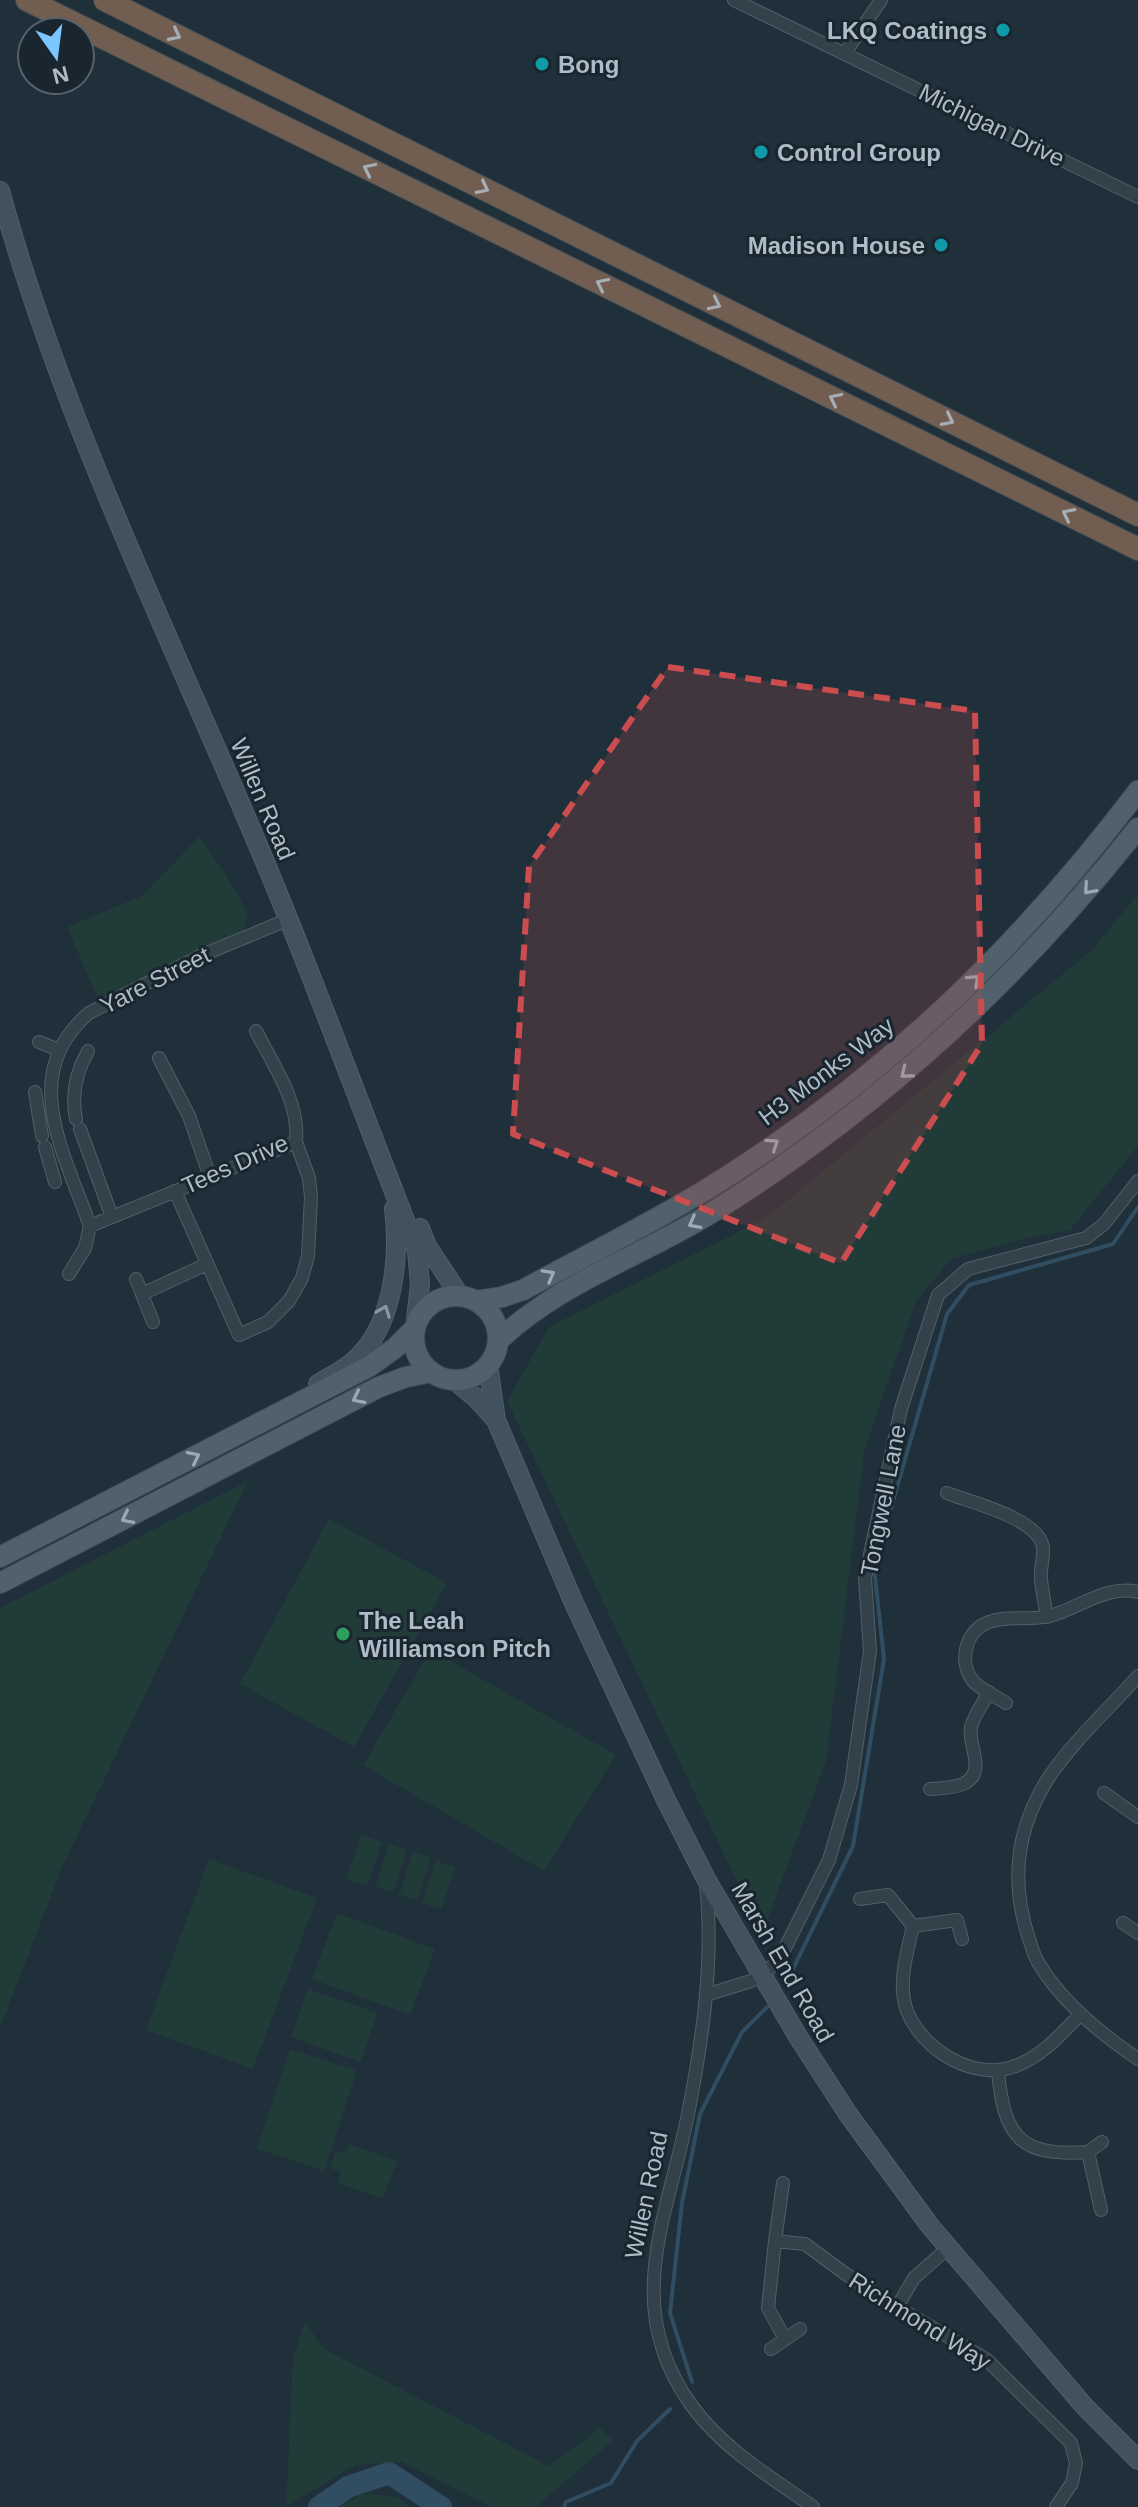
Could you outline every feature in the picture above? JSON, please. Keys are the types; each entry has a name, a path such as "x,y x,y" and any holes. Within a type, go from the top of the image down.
{"highway":[{"path":"27,0 1138,549"},
{"path":"105,0 1138,515"}],"main road":[{"name":"H3 Monks Way","path":"468,1298 502,1297 523,1290 704,1191 822,1111 912,1038 999,957 1073,875 1138,791"},
{"name":"H3 Monks Way","path":"498,1341 533,1310 715,1212 835,1130 927,1055 1012,974 1092,887 1138,828"},
{"path":"0,1557 370,1366 395,1348 415,1328 428,1306 438,1300 468,1298 493,1318 498,1341 495,1354 488,1365 467,1379 454,1380 431,1372 379,1387 0,1583"},
{"path":"415,1328 416,1352 431,1372"}],"street":[{"name":"Michigan Drive","path":"734,0 1138,197"},
{"path":"845,53 881,0"},
{"name":"Willen Road","path":"0,191 31,295 94,459 247,819 417,1251 420,1284 415,1328"},
{"name":"Willen Road","path":"31,295 66,368 276,868 427,1246 468,1298"},
{"name":"Yare Street","path":"55,1182 44,1142 44,1113 59,1050 74,1025 89,1013 200,956 287,920"},
{"name":"Tees Drive","path":"90,1226 296,1142 298,1125 294,1107 256,1031"},
{"path":"39,1042 59,1050"},
{"path":"88,1051 77,1078 73,1104 112,1217"},
{"path":"159,1058 189,1116 210,1177"},
{"path":"53,1071 77,1078"},
{"name":"Yare Street","path":"35,1092 66,1157 90,1226"},
{"path":"175,1191 239,1335 268,1322 289,1301 302,1278 308,1256 311,1197 309,1178 296,1142"},
{"path":"50,1163 66,1157"},
{"name":"Tongwell Lane","path":"762,1976 780,1958 829,1860 851,1785 870,1651 865,1578 901,1409 938,1295 968,1269 1086,1238 1104,1224 1138,1181"},
{"path":"269,1419 355,1360 374,1336 392,1290 397,1260 392,1186"},
{"path":"69,1274 85,1248 90,1226"},
{"path":"142,1294 207,1264"},
{"path":"136,1279 153,1322"},
{"name":"Marsh End Road","path":"488,1365 496,1420 573,1601 665,1798 705,1877 762,1976 848,2114 948,2248 1085,2407 1138,2460"},
{"name":"Marsh End Road","path":"454,1380 496,1420"},
{"path":"947,1493 975,1510 1022,1522 1039,1534 1043,1548 1041,1578 1047,1617"},
{"path":"1006,1703 974,1682 964,1662 967,1642 977,1627 992,1620 1047,1617 1117,1590 1138,1592"},
{"path":"1137,1681 1067,1753 1049,1777 1035,1802 1018,1852 1020,1911 1037,1962 1080,2015 1138,2059"},
{"path":"930,1789 970,1789 976,1764 971,1726 989,1692"},
{"path":"1104,1793 1138,1817"},
{"name":"Willen Road","path":"705,1877 710,1937 706,1995 689,2113 654,2262 654,2309 674,2379 693,2407 713,2431 759,2469 813,2507"},
{"path":"860,1899 888,1895 913,1926"},
{"path":"913,1926 957,1920 962,1939"},
{"path":"1123,1923 1138,1933"},
{"path":"913,1926 903,1968 907,2010 927,2042 962,2065 998,2071 1017,2066 1042,2052 1080,2015"},
{"path":"706,1995 762,1976"},
{"path":"998,2071 1001,2104 1010,2129 1031,2147 1059,2154 1088,2152 1102,2142"},
{"path":"1088,2152 1101,2210"},
{"path":"783,2183 768,2308 785,2339"},
{"name":"Richmond Way","path":"775,2241 805,2244 897,2307 986,2359 1071,2443 1076,2463 1072,2483 1056,2507"},
{"path":"897,2307 914,2278 948,2248"},
{"path":"771,2349 800,2329"}],"highlighted area":[{"path":"668,667 975,711 982,1044 841,1263 513,1134 529,866"}],"green space":[{"path":"199,837 248,913 243,932 99,1001 67,927 142,896"},
{"path":"1138,894 1138,1146 1070,1230 1022,1239 951,1259 916,1301 865,1448 826,1761 762,1934 507,1401 549,1327 766,1218 1092,950"},
{"path":"248,1481 63,1865 0,2028 0,1608"},
{"name":"The Leah Williamson Pitch","path":"329,1519 447,1583 354,1747 240,1684"},
{"path":"431,1650 616,1755 544,1871 363,1765"},
{"path":"361,1835 382,1842 367,1886 346,1879"},
{"path":"389,1844 407,1850 393,1892 375,1886"},
{"path":"413,1851 431,1858 417,1900 399,1894"},
{"path":"209,1859 317,1898 253,2069 146,2030"},
{"path":"436,1861 455,1867 441,1909 422,1903"},
{"path":"337,1913 435,1949 410,2015 312,1979"},
{"path":"308,1989 378,2013 360,2062 291,2037"},
{"path":"290,2049 357,2071 324,2171 257,2149"},
{"path":"349,2144 397,2161 383,2199 337,2183 341,2172 330,2168 336,2151 345,2154"},
{"path":"305,2322 324,2349 549,2466 600,2428 613,2440 536,2507 492,2507 402,2462 355,2465 286,2507 293,2359"},
{"path":"362,2494 398,2497 410,2507 339,2507"}],"waterway":[{"path":"784,1982 853,1846 884,1659 874,1567 947,1314 969,1285 1113,1244 1138,1207"},
{"path":"692,2382 670,2313 682,2203 700,2114 742,2032 767,2007"},
{"path":"564,2507 566,2502 611,2483 637,2441 670,2409"},
{"path":"319,2507 348,2487 389,2473 441,2507"}],"place":[{"name":"LKQ Coatings","path":"1003,30"},
{"name":"Bong","path":"542,64"},
{"name":"Control Group","path":"761,152"},
{"name":"Madison House","path":"941,245"},
{"name":"The Leah Williamson Pitch","path":"343,1634"}]}
